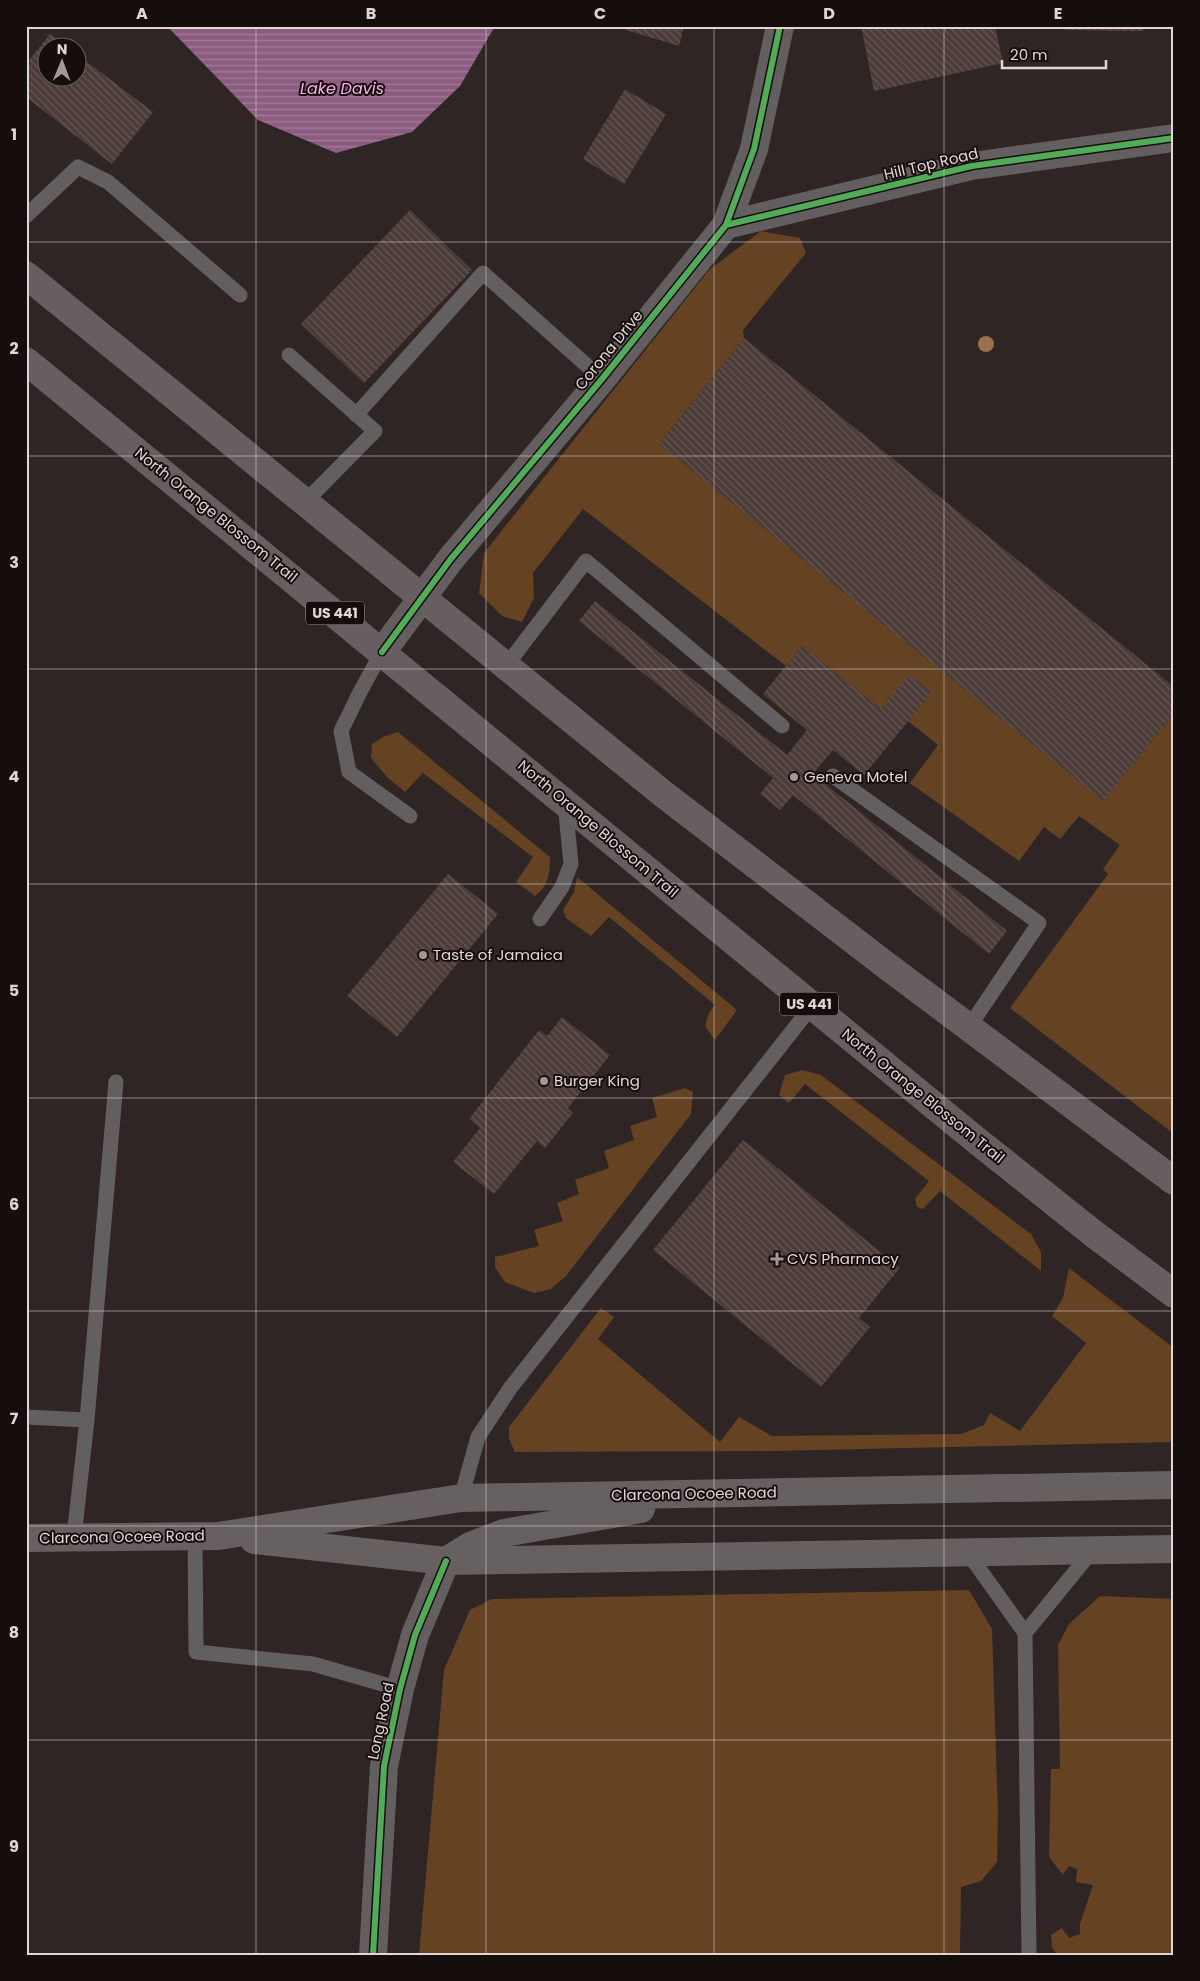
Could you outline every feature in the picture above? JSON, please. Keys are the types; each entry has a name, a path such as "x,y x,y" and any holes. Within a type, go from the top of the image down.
{"main road":[{"path":"26,275 662,793 883,963 1174,1181"},
{"name":"North Orange Blossom Trail","path":"26,360 976,1140 1094,1234 1174,1294"},
{"name":"Clarcona Ocoee Road","path":"206,1536 461,1498 1174,1485"},
{"path":"446,1561 472,1545 504,1533 726,1494"},
{"name":"Clarcona Ocoee Road","path":"26,1538 206,1536 446,1561 1092,1552 1174,1549"}],"street":[{"name":"Corona Drive","path":"382,652 450,560 602,380 726,226 754,149 780,26"},
{"name":"Hill Top Road","path":"726,226 972,166 1174,138"},
{"name":"Long Road","path":"373,1955 384,1766 400,1689 415,1635 446,1561"}],"lane":[{"path":"26,216 78,167 108,182 240,295"},
{"path":"356,415 483,273 602,380"},
{"path":"289,355 375,431 305,502"},
{"path":"506,666 586,561 782,726"},
{"path":"382,652 341,731 349,772 410,816"},
{"path":"833,776 1039,923 969,1026"},
{"path":"540,919 562,887 571,864 565,802"},
{"path":"461,1498 478,1437 511,1388 812,1006"},
{"path":"74,1537 87,1420 116,1082"},
{"path":"26,1417 87,1420"},
{"path":"206,1536 196,1652 313,1664 400,1689"},
{"path":"1025,1633 1092,1552"},
{"path":"968,1553 1025,1633 1028,1955"}],"shaded area":[{"path":"761,231 800,238 806,253 743,330 744,338 659,444 1103,800 1174,713 1174,1134 1010,1008 1108,874 1103,869 1120,845 1079,816 1060,839 1044,827 1019,861 910,783 938,745 908,721 881,709 802,646 786,666 583,509 533,573 534,598 522,622 502,616 479,593 484,553 709,270"},
{"path":"398,732 550,857 548,878 540,892 535,896 516,882 533,857 423,773 405,792 388,778 371,758 372,744 383,737"},
{"path":"577,877 737,1010 715,1040 705,1026 709,1013 715,1005 609,917 591,936 566,918 563,910 574,892"},
{"path":"802,1070 821,1075 1031,1234 1041,1252 1041,1271 940,1191 923,1209 917,1207 915,1199 929,1181 805,1084 789,1103 779,1095 785,1075"},
{"path":"685,1088 693,1092 691,1114 566,1276 551,1289 534,1293 505,1282 495,1267 495,1257 539,1246 534,1230 563,1221 557,1203 579,1194 575,1180 609,1168 604,1151 634,1140 630,1126 657,1117 652,1098"},
{"path":"1069,1268 1174,1348 1174,1442 774,1451 515,1452 509,1439 509,1427 601,1308 614,1317 598,1339 720,1442 739,1417 772,1436 961,1434 984,1425 990,1413 1020,1431 1086,1343 1052,1316 1063,1298"},
{"path":"969,1590 992,1629 998,1814 997,1862 981,1881 961,1887 960,1955 419,1955 444,1670 470,1610 492,1599"},
{"path":"1100,1596 1174,1599 1174,1955 1057,1955 1052,1947 1051,1935 1062,1928 1069,1938 1080,1934 1080,1924 1093,1885 1076,1882 1077,1869 1069,1866 1063,1875 1049,1857 1051,1769 1060,1769 1058,1645 1069,1624"}],"water":[{"name":"Lake Davis","path":"167,26 495,26 460,86 412,132 336,153 258,120"}],"building":[{"path":"627,26 684,26 679,46 626,30"},
{"path":"861,26 995,26 1003,63 874,91"},
{"path":"1065,26 1143,26 1143,31 1065,30"},
{"path":"50,34 55,38 47,38"},
{"path":"38,49 38,88 88,88 88,63 153,112 112,164 26,97 26,64"},
{"path":"625,89 666,114 624,184 583,159"},
{"path":"410,210 472,270 364,383 301,324"},
{"path":"744,338 1174,687 1174,713 1103,801 659,444"},
{"name":"Geneva Motel","path":"595,601 787,755 807,730 763,694 802,646 881,709 909,674 932,692 864,775 833,750 813,774 1007,931 989,954 793,795 780,810 760,794 773,778 579,621"},
{"name":"Taste of Jamaica","path":"448,874 498,914 397,1037 347,996"},
{"name":"Burger King","path":"562,1017 610,1055 568,1108 573,1113 545,1148 537,1141 494,1194 453,1162 480,1128 469,1119 539,1030 547,1036"},
{"name":"CVS Pharmacy","path":"743,1140 900,1268 859,1318 870,1327 821,1387 653,1250"}],"cycle path":[{"path":"382,652 450,560 602,379 726,225 754,149 780,26"},
{"path":"726,225 972,166 1174,138"},
{"path":"373,1955 384,1766 400,1689 415,1635 446,1561"}],"place":[{"name":"Geneva Motel","path":"794,777"},
{"name":"Taste of Jamaica","path":"423,955"},
{"name":"Burger King","path":"544,1081"},
{"name":"CVS Pharmacy","path":"777,1259"}]}
